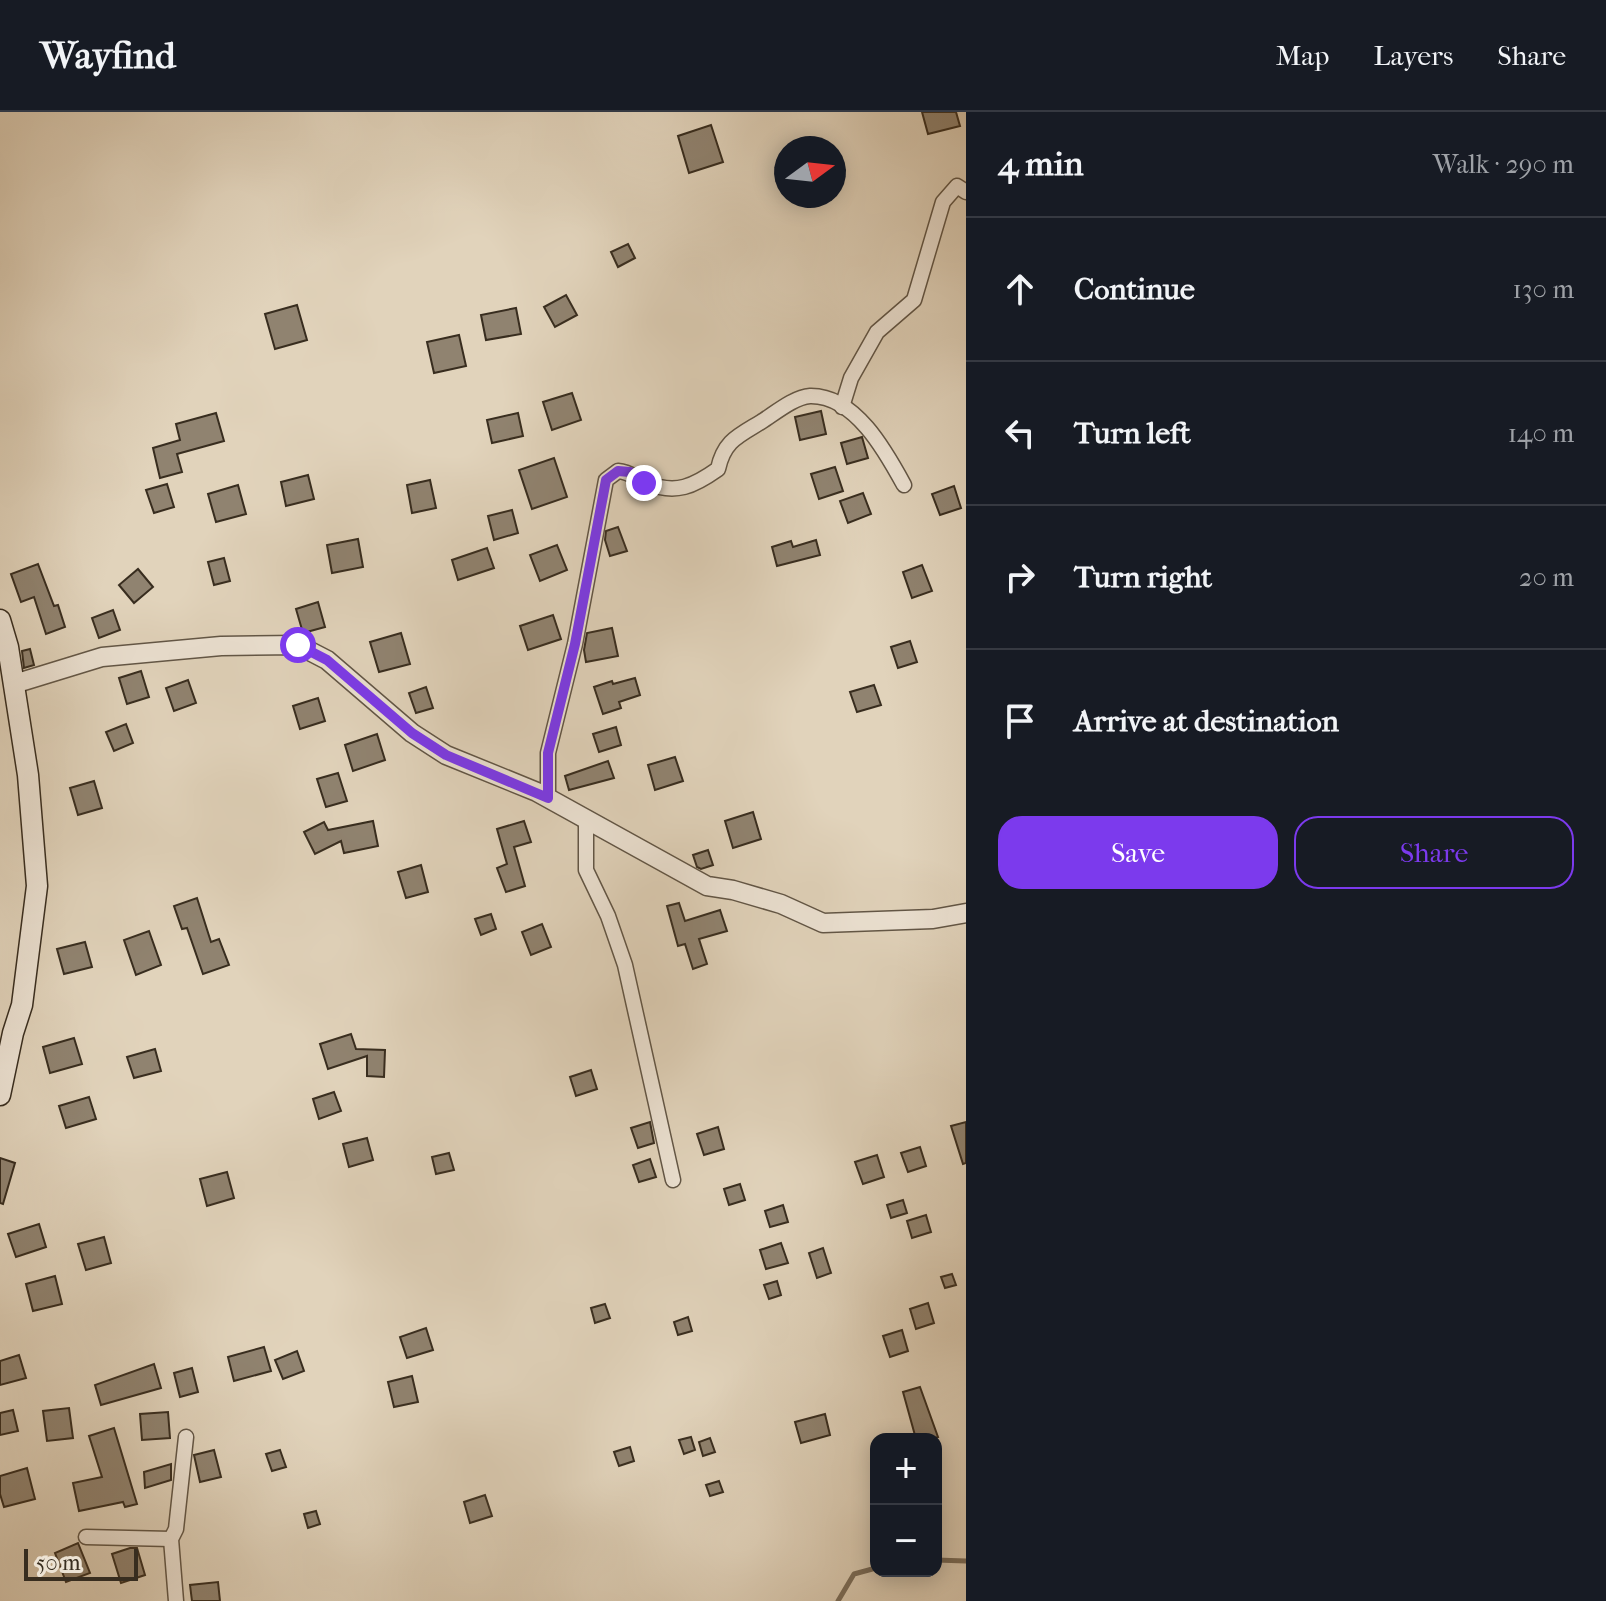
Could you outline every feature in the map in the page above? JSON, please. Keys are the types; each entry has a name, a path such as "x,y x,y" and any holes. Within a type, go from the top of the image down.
{"main road":[{"path":"0,620 8,647 28,775 37,886 22,1005 0,1095"}],"street":[{"path":"842,407 851,378 877,332 914,300 943,202 957,186 966,192"},
{"path":"548,798 548,753 575,644 606,480 618,471 630,472 644,483 672,490 699,482 718,469 722,452 732,441 788,405 808,396 829,400 869,427 904,485"},
{"path":"14,684 102,657 221,646 298,645 327,660 412,733 446,755 548,798 707,886 781,904 823,923 933,919 966,913"},
{"path":"586,818 586,870 608,916 625,965 673,1180"},
{"path":"176,1601 171,1539 176,1529 186,1437"},
{"path":"86,1537 171,1539"}],"building":[{"path":"922,112 956,112 960,126 928,134"},
{"path":"711,125 723,162 689,173 678,136"},
{"path":"628,244 635,258 618,267 611,252"},
{"path":"566,295 577,315 555,327 544,307"},
{"path":"297,305 307,340 275,349 265,314"},
{"path":"516,308 521,334 486,340 481,315"},
{"path":"459,335 466,366 434,373 427,342"},
{"path":"572,393 581,420 552,430 543,402"},
{"path":"821,411 826,434 800,440 795,417"},
{"path":"216,413 224,441 177,454 182,472 160,478 153,448 180,440 176,424"},
{"path":"518,413 523,436 492,443 487,420"},
{"path":"862,437 868,458 847,464 841,443"},
{"path":"554,458 567,497 532,509 519,470"},
{"path":"835,467 843,491 819,499 811,474"},
{"path":"308,475 314,499 286,506 281,482"},
{"path":"430,480 436,508 412,513 407,485"},
{"path":"167,484 174,507 154,513 146,490"},
{"path":"238,485 246,514 216,522 208,494"},
{"path":"954,486 961,508 940,515 932,494"},
{"path":"863,493 871,514 848,523 840,501"},
{"path":"512,510 518,533 494,540 488,516"},
{"path":"618,527 627,551 610,556 605,540 606,531"},
{"path":"358,539 363,567 332,573 327,545"},
{"path":"816,540 820,555 777,566 772,547 791,541 793,547"},
{"path":"557,545 567,570 540,581 530,555"},
{"path":"487,548 494,568 458,580 452,560"},
{"path":"224,558 230,581 214,585 208,562"},
{"path":"38,564 65,627 46,634 34,597 21,602 11,574"},
{"path":"922,565 932,591 912,598 903,572"},
{"path":"138,569 153,587 134,603 119,585"},
{"path":"318,602 325,627 303,633 296,609"},
{"path":"113,610 120,630 99,638 92,618"},
{"path":"553,615 561,639 528,650 520,626"},
{"path":"612,628 618,656 586,662 584,650 587,633"},
{"path":"401,633 410,664 379,672 370,642"},
{"path":"910,641 917,662 898,668 891,647"},
{"path":"30,649 34,665 24,668 22,651"},
{"path":"141,671 149,697 127,704 119,678"},
{"path":"635,678 640,695 619,702 621,708 603,714 594,687"},
{"path":"188,680 196,703 174,711 166,688"},
{"path":"874,685 881,705 857,712 850,692"},
{"path":"426,687 433,708 416,713 409,693"},
{"path":"318,698 325,721 300,729 293,706"},
{"path":"126,724 133,743 114,751 106,732"},
{"path":"616,727 621,745 599,752 593,734"},
{"path":"377,734 385,760 353,771 345,745"},
{"path":"675,757 683,781 655,790 648,765"},
{"path":"608,761 614,778 569,790 565,776"},
{"path":"338,773 347,801 326,807 317,779"},
{"path":"94,781 102,808 78,815 70,788"},
{"path":"753,812 761,839 733,848 725,821"},
{"path":"373,821 378,846 344,853 341,841 315,854 304,832 324,822 328,830"},
{"path":"524,821 531,842 514,847 525,886 506,892 497,868 507,864 497,829"},
{"path":"708,850 713,865 701,869 697,867 693,855"},
{"path":"421,865 428,892 406,898 398,872"},
{"path":"197,898 211,942 219,939 229,965 203,974 187,928 182,929 174,906"},
{"path":"679,903 685,921 720,910 727,931 699,939 707,964 693,969 685,944 678,946 667,906"},
{"path":"491,914 496,929 481,935 475,919"},
{"path":"542,924 551,947 531,955 522,932"},
{"path":"149,931 161,965 136,975 124,940"},
{"path":"85,942 92,967 64,974 57,949"},
{"path":"351,1034 356,1049 385,1050 384,1077 367,1076 367,1056 328,1069 320,1044"},
{"path":"74,1038 82,1064 50,1073 43,1047"},
{"path":"155,1049 161,1071 134,1078 127,1057"},
{"path":"591,1070 597,1089 576,1096 570,1077"},
{"path":"334,1092 341,1111 319,1119 313,1099"},
{"path":"89,1097 96,1119 66,1128 59,1106"},
{"path":"650,1122 654,1143 638,1148 631,1128"},
{"path":"966,1122 966,1163 963,1164 951,1126"},
{"path":"718,1127 724,1149 704,1155 697,1134"},
{"path":"367,1138 373,1160 349,1167 343,1144"},
{"path":"920,1147 926,1166 908,1172 901,1153"},
{"path":"449,1153 454,1170 436,1174 432,1157"},
{"path":"877,1155 884,1177 863,1184 855,1162"},
{"path":"0,1158 15,1163 3,1204 0,1203"},
{"path":"650,1159 656,1177 639,1182 633,1165"},
{"path":"227,1172 234,1198 207,1206 200,1179"},
{"path":"740,1184 745,1200 729,1205 724,1189"},
{"path":"903,1200 907,1213 891,1218 887,1205"},
{"path":"783,1205 788,1222 770,1227 765,1211"},
{"path":"926,1215 931,1232 912,1238 907,1221"},
{"path":"39,1224 46,1247 16,1257 8,1234"},
{"path":"104,1237 111,1263 86,1270 78,1244"},
{"path":"781,1243 788,1263 766,1269 760,1250"},
{"path":"823,1248 831,1273 817,1278 809,1253"},
{"path":"952,1274 956,1285 945,1288 941,1277"},
{"path":"55,1276 62,1304 33,1311 26,1284"},
{"path":"777,1281 781,1295 769,1299 764,1285"},
{"path":"928,1303 934,1323 916,1329 910,1309"},
{"path":"605,1304 610,1318 595,1323 591,1308"},
{"path":"688,1317 692,1331 678,1335 674,1322"},
{"path":"426,1328 433,1350 407,1358 400,1337"},
{"path":"902,1330 908,1351 890,1357 883,1336"},
{"path":"264,1347 271,1371 234,1381 228,1357"},
{"path":"297,1351 304,1371 283,1379 275,1360"},
{"path":"19,1355 26,1378 0,1385 0,1361"},
{"path":"154,1364 161,1388 101,1405 95,1385"},
{"path":"192,1368 198,1392 180,1397 174,1373"},
{"path":"412,1376 418,1402 394,1407 388,1382"},
{"path":"920,1387 937,1433 914,1433 903,1392"},
{"path":"69,1408 73,1438 47,1441 43,1411"},
{"path":"13,1410 18,1431 0,1435 0,1413"},
{"path":"168,1412 170,1438 142,1440 140,1414"},
{"path":"825,1414 830,1435 801,1443 795,1422"},
{"path":"114,1428 137,1504 125,1507 123,1502 79,1511 73,1483 102,1477 89,1436"},
{"path":"691,1437 695,1450 684,1454 679,1440"},
{"path":"710,1438 715,1452 703,1456 699,1442"},
{"path":"630,1447 634,1461 619,1466 614,1452"},
{"path":"214,1450 221,1477 200,1482 194,1455"},
{"path":"280,1450 286,1467 272,1471 266,1454"},
{"path":"171,1464 171,1480 145,1488 144,1472"},
{"path":"27,1468 35,1499 4,1507 0,1476"},
{"path":"719,1481 723,1492 710,1496 706,1485"},
{"path":"485,1495 492,1516 470,1523 464,1502"},
{"path":"316,1511 320,1524 308,1528 304,1514"},
{"path":"78,1543 90,1573 66,1582 55,1553"},
{"path":"137,1548 145,1575 121,1583 112,1554"},
{"path":"218,1582 220,1601 192,1601 190,1585"}],"waterway":[{"path":"942,1560 966,1561"},
{"path":"838,1601 854,1574 870,1570"}],"route":[{"path":"298,645 327,660 412,733 446,755 548,798 548,753 575,644 606,480 618,471 630,472 644,483"}]}
